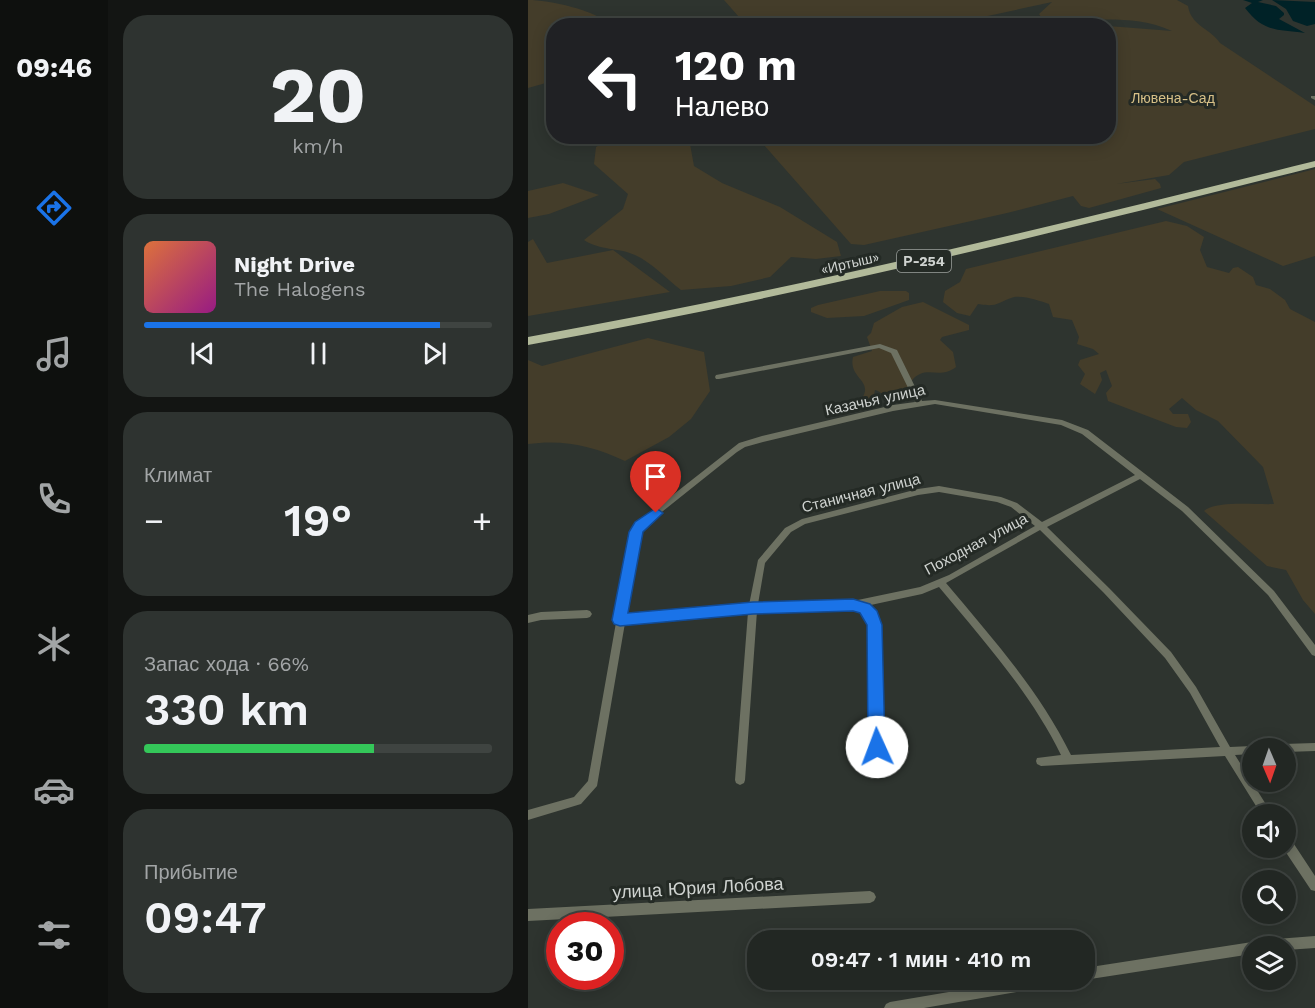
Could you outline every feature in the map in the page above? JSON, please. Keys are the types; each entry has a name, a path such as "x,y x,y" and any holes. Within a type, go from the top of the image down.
{"highway":[{"name":"«Иртыш»","path":"528,341 745,301 865,275 1073,226 1315,164"}],"street":[{"path":"719,377 880,346 894,352 919,403"},
{"name":"Казачья улица","path":"528,815 577,801 593,783 636,532 640,525 742,445 919,403 948,402 1074,426 1185,509 1271,593 1315,652"},
{"name":"Походная улица","path":"620,620 753,608 853,605 922,590 1139,476"},
{"name":"Станичная улица","path":"740,780 753,608 761,562 788,530 802,522 918,492 939,489 998,499 1014,505 1041,526 1168,655 1193,690 1261,804"},
{"path":"940,582 1032,697 1059,738 1068,759"},
{"path":"853,605 865,608 871,615 874,625 877,747 872,772"},
{"path":"528,619 542,616 587,614"},
{"path":"1296,748 1315,747"},
{"path":"1041,761 1242,751"},
{"path":"1296,857 1315,886"},
{"name":"улица Юрия Лобова","path":"528,915 870,897"},
{"path":"1296,944 1315,942"},
{"path":"1095,972 1242,950"},
{"path":"890,1008 994,990"}],"green space":[{"path":"528,0 572,7 599,18 546,18 546,83 528,88"},
{"name":"Лювена-Сад","path":"724,0 1177,0 1188,6 1197,23 1220,43 1315,106 1315,129 1184,162 1169,175 1116,184 1155,179 1161,188 1089,208 1081,206 1073,196 864,245 851,244 763,144 1116,144 1116,27 1172,31 1156,25 1116,20 1116,18 1041,17 1039,14 1052,2 978,18 740,18"},
{"path":"601,144 690,144 694,166 722,183 780,207 837,242 841,256 816,259 791,257 770,277 731,286 681,290 641,258 584,240 623,209 628,194 594,164 596,147"},
{"path":"1315,169 1315,256 1283,266 1157,209"},
{"path":"563,183 599,195 549,214 528,218 528,191"},
{"path":"1166,221 1187,226 1204,237 1200,250 1207,267 1229,273 1233,268 1238,267 1253,277 1256,285 1270,289 1285,300 1290,309 1315,322 1315,614 1303,600 1286,570 1267,566 1204,511 1227,504 1274,504 1263,467 1218,421 1196,410 1182,398 1169,409 1173,414 1188,414 1191,422 1187,428 1176,427 1108,401 1106,393 1112,386 1106,370 1100,373 1102,380 1095,394 1080,384 1085,374 1078,365 1080,360 1099,354 1093,349 1077,344 1079,337 1072,320 1053,317 1049,304 1030,298 1015,297 993,305 978,304 970,316 957,313 943,302 945,291 960,282 966,269"},
{"path":"533,239 547,263 613,250 670,292 528,316 528,242"},
{"path":"880,291 906,291 909,293 909,300 864,316 827,318 811,312 811,308 818,305"},
{"path":"923,302 969,325 969,330 942,337 940,340 953,352 956,367 941,373 920,374 901,395 887,396 875,390 872,405 862,406 861,400 865,388 854,370 853,357 872,351 867,337 874,323 902,307"},
{"path":"648,338 704,352 710,391 691,419 669,437 625,461 602,451 578,445 554,442 528,444 528,360 542,366"}],"water":[{"path":"1243,0 1263,0 1258,2 1276,6 1284,13 1279,19 1305,33 1265,26 1245,8 1252,3"},
{"path":"1272,0 1315,2 1315,24 1307,26 1293,21 1286,9"}],"route":[{"path":"656,513 640,525 636,532 620,620 753,608 853,605 865,608 871,615 874,625 877,747"}]}
